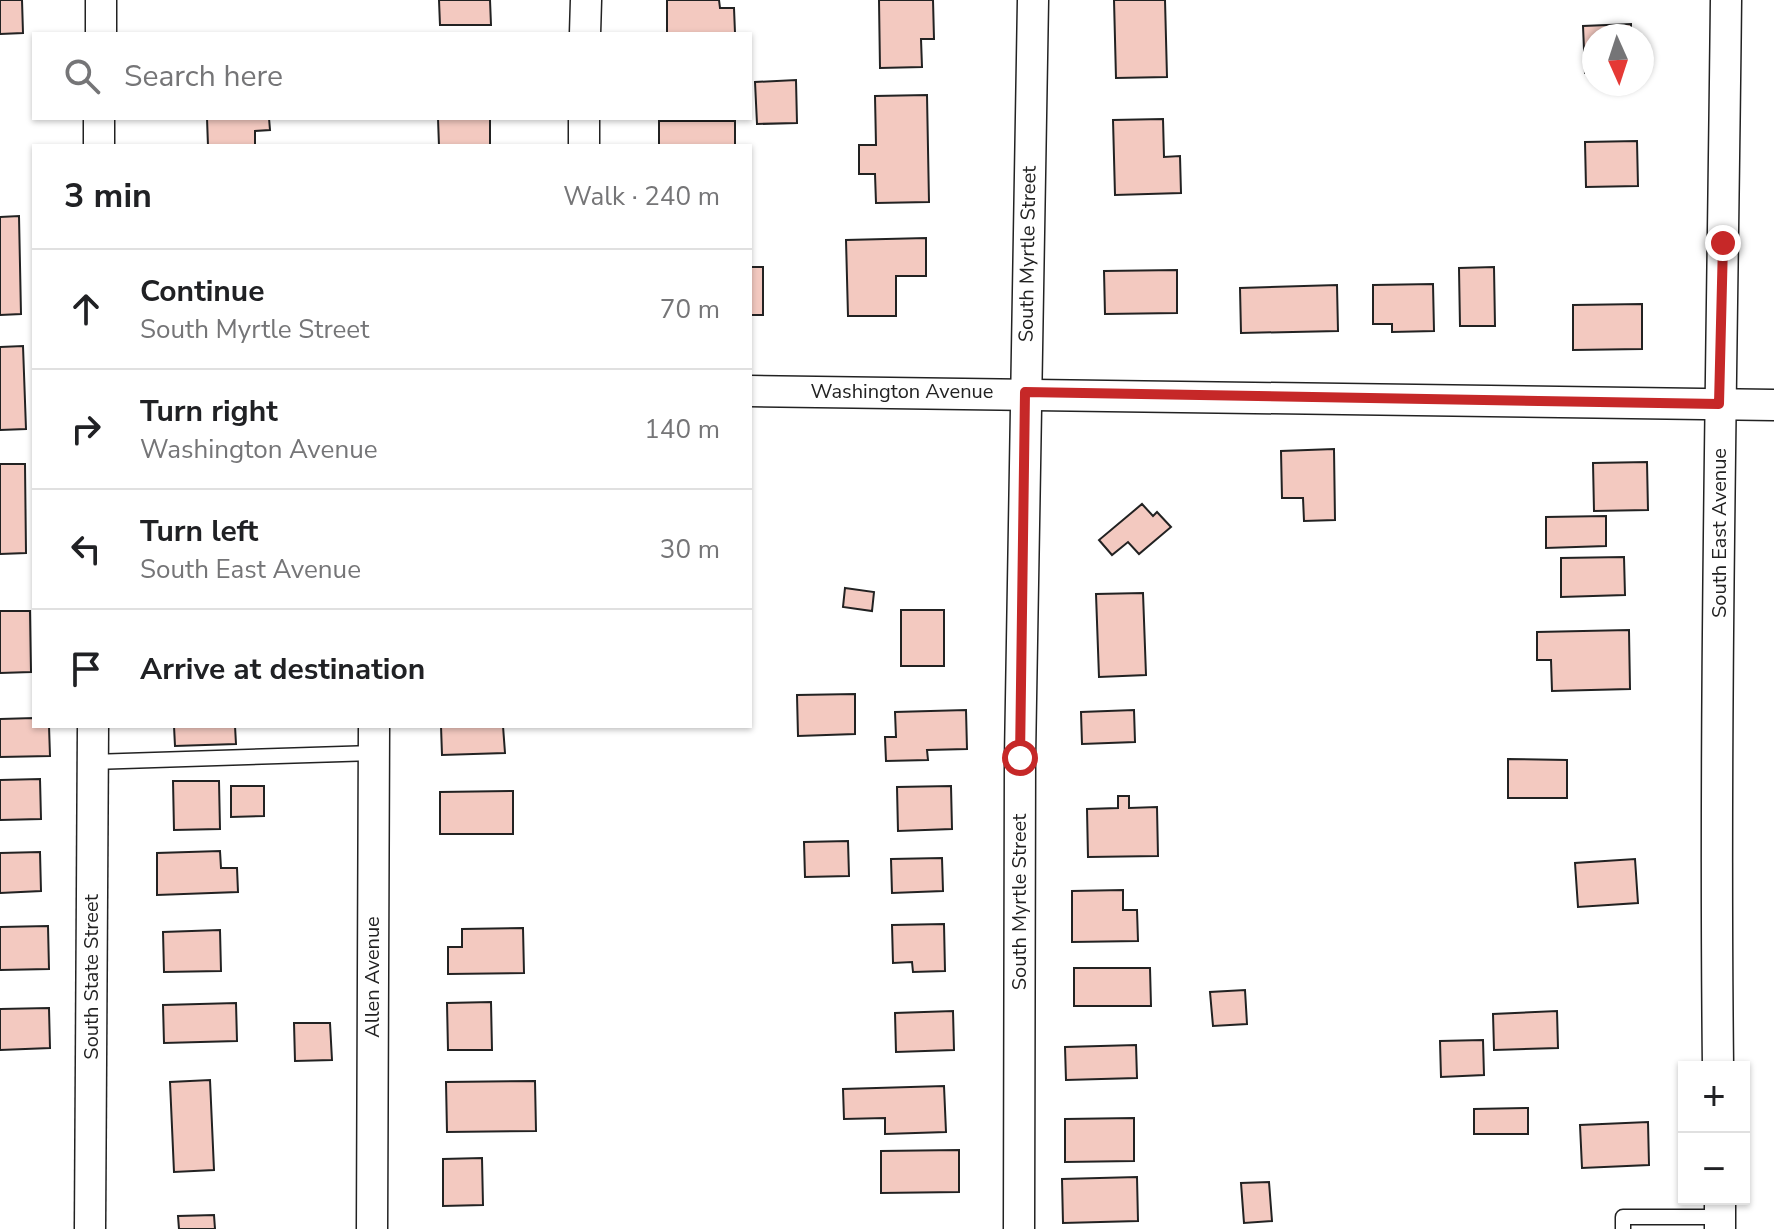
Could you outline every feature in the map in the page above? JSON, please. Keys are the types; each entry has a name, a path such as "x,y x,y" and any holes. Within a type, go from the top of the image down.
{"street":[{"path":"101,0 101,32"},
{"path":"585,32 586,0"},
{"name":"South Myrtle Street","path":"1019,1229 1025,392 1033,0"},
{"name":"South East Avenue","path":"1718,1061 1719,404 1726,0"},
{"path":"99,120 99,144"},
{"path":"584,120 584,144"},
{"name":"Washington Avenue","path":"752,391 1025,392 1774,405"},
{"name":"South State Street","path":"90,1229 93,728"},
{"name":"Allen Avenue","path":"372,1229 374,740"}],"lane":[{"path":"92,762 374,740"},
{"path":"1623,1229 1623,1217 1720,1215"}],"building":[{"path":"0,0 22,0 23,33 0,34"},
{"path":"439,0 490,0 491,25 440,25"},
{"path":"667,0 719,0 720,8 734,8 735,32 667,32"},
{"path":"879,0 933,0 934,39 921,39 922,67 880,68"},
{"path":"1114,0 1165,0 1167,77 1116,78"},
{"path":"796,80 797,123 757,124 755,82"},
{"path":"927,95 929,202 876,203 875,174 859,174 859,145 876,145 875,96"},
{"path":"1163,119 1164,157 1180,156 1181,193 1115,195 1113,120"},
{"path":"207,120 269,120 270,130 255,131 255,144 208,144"},
{"path":"438,120 490,120 490,144 439,144"},
{"path":"659,121 735,121 735,144 659,144"},
{"path":"1637,141 1638,186 1586,187 1585,142"},
{"path":"19,216 21,314 0,315 0,217"},
{"path":"926,238 926,276 896,276 896,316 848,316 846,240"},
{"path":"752,267 763,267 763,315 752,315"},
{"path":"1494,267 1495,326 1460,326 1459,268"},
{"path":"1177,270 1177,313 1105,314 1104,271"},
{"path":"1433,284 1434,331 1392,332 1392,324 1373,324 1373,285"},
{"path":"1337,285 1338,331 1241,333 1240,288"},
{"path":"1642,304 1642,349 1573,350 1573,305"},
{"path":"23,346 26,429 0,430 0,347"},
{"path":"1334,449 1335,520 1304,521 1303,498 1282,498 1281,451"},
{"path":"1647,462 1648,510 1594,511 1593,463"},
{"path":"0,464 25,464 26,553 0,554"},
{"path":"1142,504 1153,516 1157,512 1171,527 1139,554 1128,542 1112,555 1099,540"},
{"path":"1606,516 1606,546 1546,548 1546,517"},
{"path":"1624,557 1625,595 1561,597 1561,558"},
{"path":"845,588 874,592 872,611 843,607"},
{"path":"1143,593 1146,675 1099,677 1096,594"},
{"path":"901,610 944,610 944,666 901,666"},
{"path":"0,611 30,611 31,672 0,673"},
{"path":"1629,630 1630,689 1552,691 1551,660 1537,660 1537,632"},
{"path":"855,694 855,734 798,736 797,695"},
{"path":"966,710 967,749 927,750 928,760 886,761 885,737 896,737 895,712"},
{"path":"1134,710 1135,742 1082,744 1081,712"},
{"path":"32,718 32,728 49,728 50,756 0,757 0,719"},
{"path":"174,728 235,728 236,744 175,746"},
{"path":"441,728 503,728 505,753 442,755"},
{"path":"1508,759 1567,760 1567,798 1508,798"},
{"path":"40,779 41,819 0,820 0,780"},
{"path":"173,781 219,781 220,829 174,830"},
{"path":"231,786 264,786 264,816 231,817"},
{"path":"951,786 952,829 898,831 897,787"},
{"path":"513,791 513,834 440,834 440,792"},
{"path":"1118,796 1129,796 1129,808 1157,807 1158,856 1088,857 1087,809 1118,808"},
{"path":"848,841 849,876 805,877 804,842"},
{"path":"220,851 221,868 237,868 238,892 157,895 157,853"},
{"path":"40,852 41,891 0,893 0,853"},
{"path":"942,858 943,891 892,893 891,859"},
{"path":"1635,859 1638,903 1578,907 1575,863"},
{"path":"1123,890 1123,910 1137,910 1138,941 1072,942 1072,891"},
{"path":"944,924 945,971 913,972 912,962 893,963 892,925"},
{"path":"48,926 49,969 0,970 0,927"},
{"path":"523,928 524,973 448,974 448,947 462,947 462,929"},
{"path":"220,930 221,971 164,972 163,932"},
{"path":"1074,968 1150,968 1151,1006 1074,1006"},
{"path":"1245,990 1247,1024 1213,1026 1210,992"},
{"path":"491,1002 492,1050 448,1050 447,1003"},
{"path":"236,1003 237,1041 164,1043 163,1005"},
{"path":"49,1008 50,1048 0,1050 0,1009"},
{"path":"953,1011 954,1050 896,1052 895,1013"},
{"path":"1557,1011 1558,1048 1494,1050 1493,1014"},
{"path":"294,1023 330,1023 332,1060 295,1061"},
{"path":"1483,1040 1484,1075 1441,1077 1440,1041"},
{"path":"1136,1045 1137,1078 1066,1080 1065,1047"},
{"path":"210,1080 214,1170 174,1172 170,1082"},
{"path":"535,1081 536,1131 447,1132 446,1082"},
{"path":"944,1086 946,1132 885,1134 885,1118 844,1119 843,1089"},
{"path":"1528,1108 1528,1134 1474,1134 1474,1109"},
{"path":"1134,1118 1134,1161 1065,1162 1065,1119"},
{"path":"1648,1122 1649,1165 1582,1168 1580,1125"},
{"path":"959,1150 959,1192 881,1193 881,1151"},
{"path":"482,1158 483,1205 443,1206 443,1159"},
{"path":"1137,1177 1138,1221 1063,1223 1062,1179"},
{"path":"1269,1182 1272,1221 1244,1223 1241,1183"},
{"path":"214,1215 215,1229 179,1229 178,1216"}],"route":[{"path":"1020,758 1025,392 1719,404 1723,243"}]}
